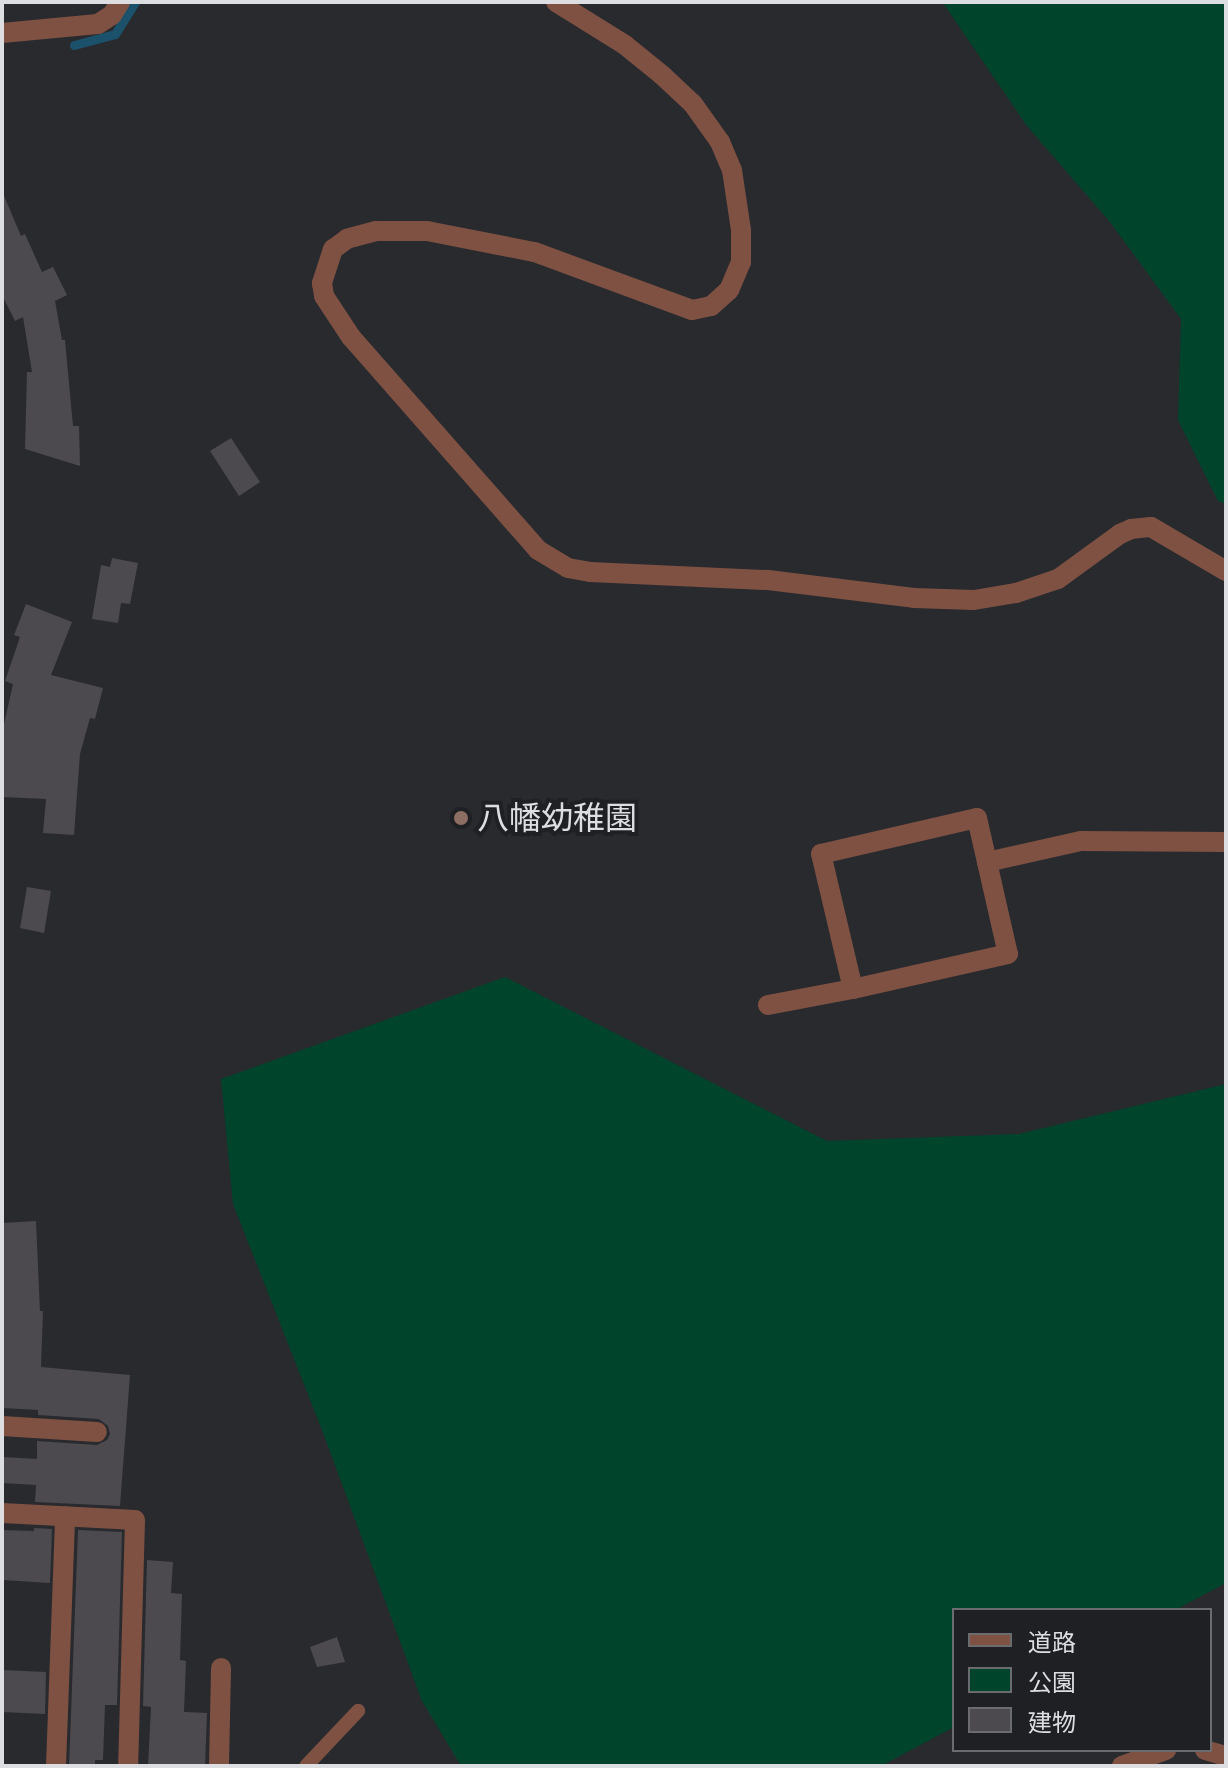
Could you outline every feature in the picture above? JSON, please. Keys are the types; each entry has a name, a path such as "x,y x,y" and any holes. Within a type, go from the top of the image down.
{"street":[{"path":"2,33 98,24 112,15 120,2"},
{"path":"556,2 625,45 662,75 693,104 720,142 732,170 741,230 741,262 729,290 711,306 692,310 534,252 427,231 376,231 347,239 333,249 322,283 324,296 351,337 538,550 568,568 590,572 768,580 914,598 974,600 1016,593 1048,583 1081,565 1120,534 1131,529 1151,527 1226,571"},
{"path":"768,1005 853,989 1008,954 977,818 821,854 853,989"},
{"path":"987,862 1081,841 1226,842"},
{"path":"2,1426 97,1432"},
{"path":"2,1513 135,1520 128,1766"},
{"path":"56,1766 65,1516"},
{"path":"219,1766 221,1668"},
{"path":"1122,1766 1160,1752"}],"lane":[{"path":"306,1766 358,1711"}],"green space":[{"path":"1226,2 1226,504 1218,501 1178,420 1181,319 1110,222 1027,126 943,3"},
{"path":"505,977 827,1141 1019,1134 1226,1084 1226,1583 1179,1608 952,1608 952,1728 881,1766 461,1766 422,1701 322,1430 233,1204 221,1079"}],"building":[{"path":"2,191 21,236 25,234 42,272 53,267 67,295 55,301 62,340 65,340 73,426 79,426 80,466 25,449 27,372 32,372 23,317 15,321 2,295"},
{"path":"231,438 260,482 239,496 210,451"},
{"path":"112,558 138,563 130,604 121,603 118,623 92,619 101,565 110,567"},
{"path":"26,604 72,622 51,675 103,688 95,719 90,718 80,754 74,835 43,833 46,799 2,797 2,733 13,684 5,681 20,637 14,635"},
{"path":"27,887 51,891 44,933 20,928"},
{"path":"36,1221 40,1311 43,1311 41,1367 130,1375 120,1506 35,1502 36,1485 2,1483 2,1457 37,1459 37,1441 97,1445 107,1440 110,1434 108,1426 99,1419 38,1415 38,1410 2,1408 2,1223"},
{"path":"34,1528 52,1529 50,1583 2,1580 2,1530 34,1531"},
{"path":"78,1530 122,1532 117,1705 105,1705 103,1760 95,1760 95,1766 69,1766"},
{"path":"147,1560 173,1562 171,1593 182,1594 180,1660 186,1661 184,1712 207,1713 205,1766 148,1766 151,1707 143,1706"},
{"path":"337,1637 345,1662 317,1667 310,1647"},
{"path":"2,1670 46,1672 45,1714 2,1712"}],"waterway":[{"path":"74,45 115,34 135,2"}],"place":[{"name":"八幡幼稚園","path":"461,818"}]}
